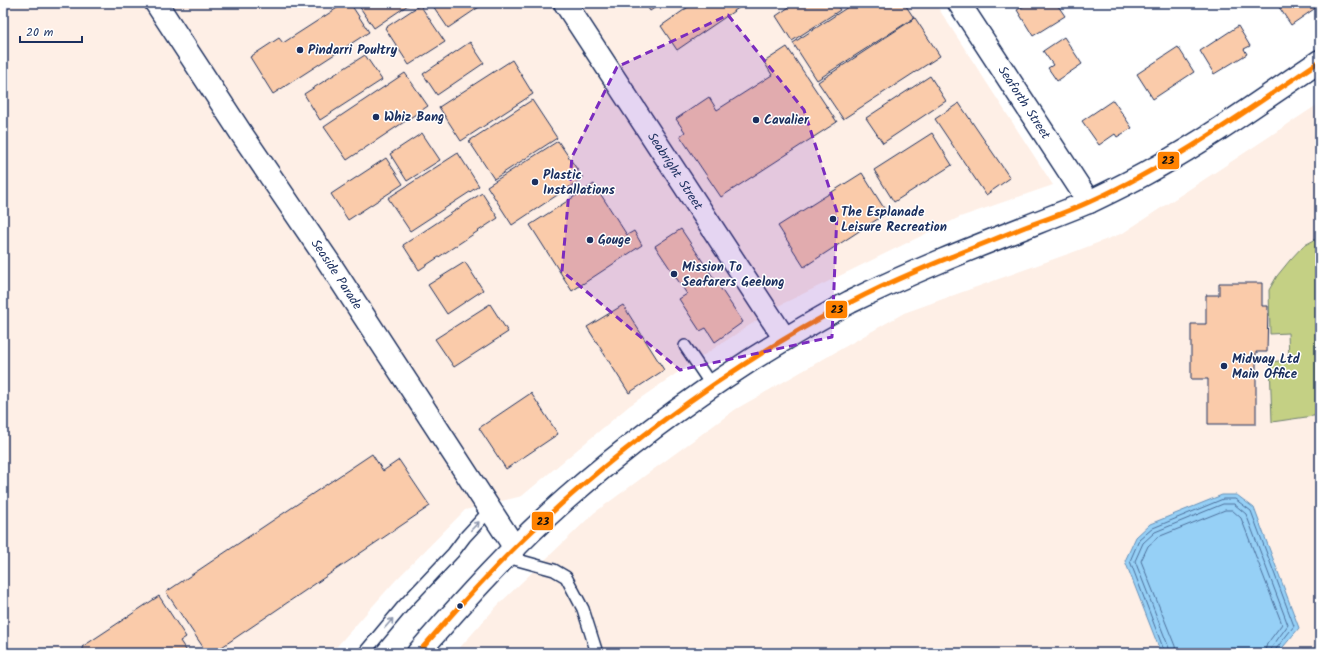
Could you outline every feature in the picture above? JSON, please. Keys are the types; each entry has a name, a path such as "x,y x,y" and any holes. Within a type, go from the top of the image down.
{"street":[{"name":"Seaside Parade","path":"156,3 492,509 511,552"},
{"name":"Seabright Street","path":"565,3 785,339"},
{"name":"Seaforth Street","path":"959,3 1089,202"},
{"path":"418,653 447,619 511,552 565,499 649,430 712,386 785,339 848,303 884,286 1089,202 1158,167 1320,61"}],"lane":[{"path":"686,346 712,386"},
{"path":"364,653 404,605 454,553 465,537 492,509"},
{"path":"511,552 554,570 566,577 582,609 596,653"}],"highlighted area":[{"path":"728,15 804,110 837,212 832,337 680,370 562,271 572,157 617,67"}],"shaded area":[{"path":"3,3 935,3 1053,185 960,217 782,304 629,406 522,496 465,510 395,581 331,653 3,653"},
{"path":"1320,103 1320,653 455,653 498,605 594,513 736,409 904,313 1123,233"}],"green space":[{"path":"1320,237 1320,415 1272,422 1270,362 1289,360 1288,333 1270,334 1269,290 1277,276 1303,246"}],"water":[{"path":"1222,495 1237,495 1254,508 1299,628 1278,653 1161,653 1125,561 1136,537 1150,524"}],"building":[{"name":"Pindarri Poultry","path":"345,3 350,3 369,32 273,94 250,57 279,38 283,43"},
{"path":"357,3 411,3 374,28"},
{"path":"431,3 485,3 448,28"},
{"path":"645,3 662,3 650,11"},
{"path":"694,3 737,3 740,7 677,50 661,26"},
{"path":"795,3 835,3 840,10 792,41 776,16"},
{"path":"854,3 904,3 914,18 817,80 793,43"},
{"path":"1029,3 1056,3 1065,16 1033,36 1017,10"},
{"path":"1285,3 1314,3 1317,7 1291,25 1279,7"},
{"path":"420,5 445,42 409,65 385,28"},
{"path":"915,18 940,56 843,119 818,82"},
{"path":"1238,26 1250,46 1244,49 1247,54 1214,74 1200,51"},
{"path":"1064,37 1082,64 1057,81 1048,68 1053,65 1043,51"},
{"path":"470,42 484,63 437,95 423,74"},
{"name":"Cavalier","path":"787,47 837,122 721,197 680,136 685,132 676,119 709,97 717,110 772,75 764,62"},
{"path":"1178,47 1194,72 1153,99 1137,74"},
{"path":"365,55 382,80 320,120 304,94"},
{"path":"512,60 533,94 461,141 439,107"},
{"name":"Whiz Bang","path":"405,73 428,106 347,160 324,127"},
{"path":"930,76 946,101 883,143 866,118"},
{"path":"532,100 557,138 494,179 469,141"},
{"path":"1113,100 1132,128 1117,137 1115,134 1099,145 1082,121"},
{"path":"959,103 1010,178 986,195 935,119"},
{"path":"422,133 440,160 407,181 390,154"},
{"path":"932,133 952,165 894,202 874,170"},
{"name":"Plastic Installations","path":"558,141 583,178 512,225 487,186"},
{"path":"458,153 479,186 410,231 388,198"},
{"path":"386,158 403,184 348,220 331,194"},
{"name":"The Esplanade Leisure Recreation","path":"862,173 887,213 804,267 778,226"},
{"name":"Gouge","path":"594,184 627,235 634,231 642,245 572,291 530,225"},
{"path":"482,193 498,218 419,270 403,245"},
{"path":"681,229 743,322 715,342 706,328 700,331 679,299 687,294 655,246"},
{"path":"465,262 483,290 447,314 428,285"},
{"name":"Midway Ltd Main Office","path":"1219,283 1262,283 1262,306 1268,306 1267,352 1256,352 1256,424 1208,424 1208,379 1191,379 1191,324 1206,324 1206,295 1219,295"},
{"path":"490,304 508,332 454,367 435,339"},
{"path":"623,305 664,370 629,393 587,327"},
{"path":"531,393 558,434 506,469 479,428"},
{"path":"372,454 383,471 399,460 430,506 213,653 207,653 166,592"},
{"path":"159,596 186,637 180,641 188,653 86,653 82,647"}],"transit line":[{"name":"23","path":"418,653 496,567 566,500 606,465 648,432 691,400 746,363 814,322 892,282 958,254 1075,208 1151,171 1237,118 1320,61"}],"place":[{"name":"Pindarri Poultry","path":"300,50"},
{"name":"Whiz Bang","path":"376,117"},
{"name":"Cavalier","path":"756,120"},
{"name":"Plastic Installations","path":"535,182"},
{"name":"The Esplanade Leisure Recreation","path":"833,219"},
{"name":"Gouge","path":"590,240"},
{"name":"Mission To Seafarers Geelong","path":"674,274"},
{"name":"Midway Ltd Main Office","path":"1224,366"}]}
